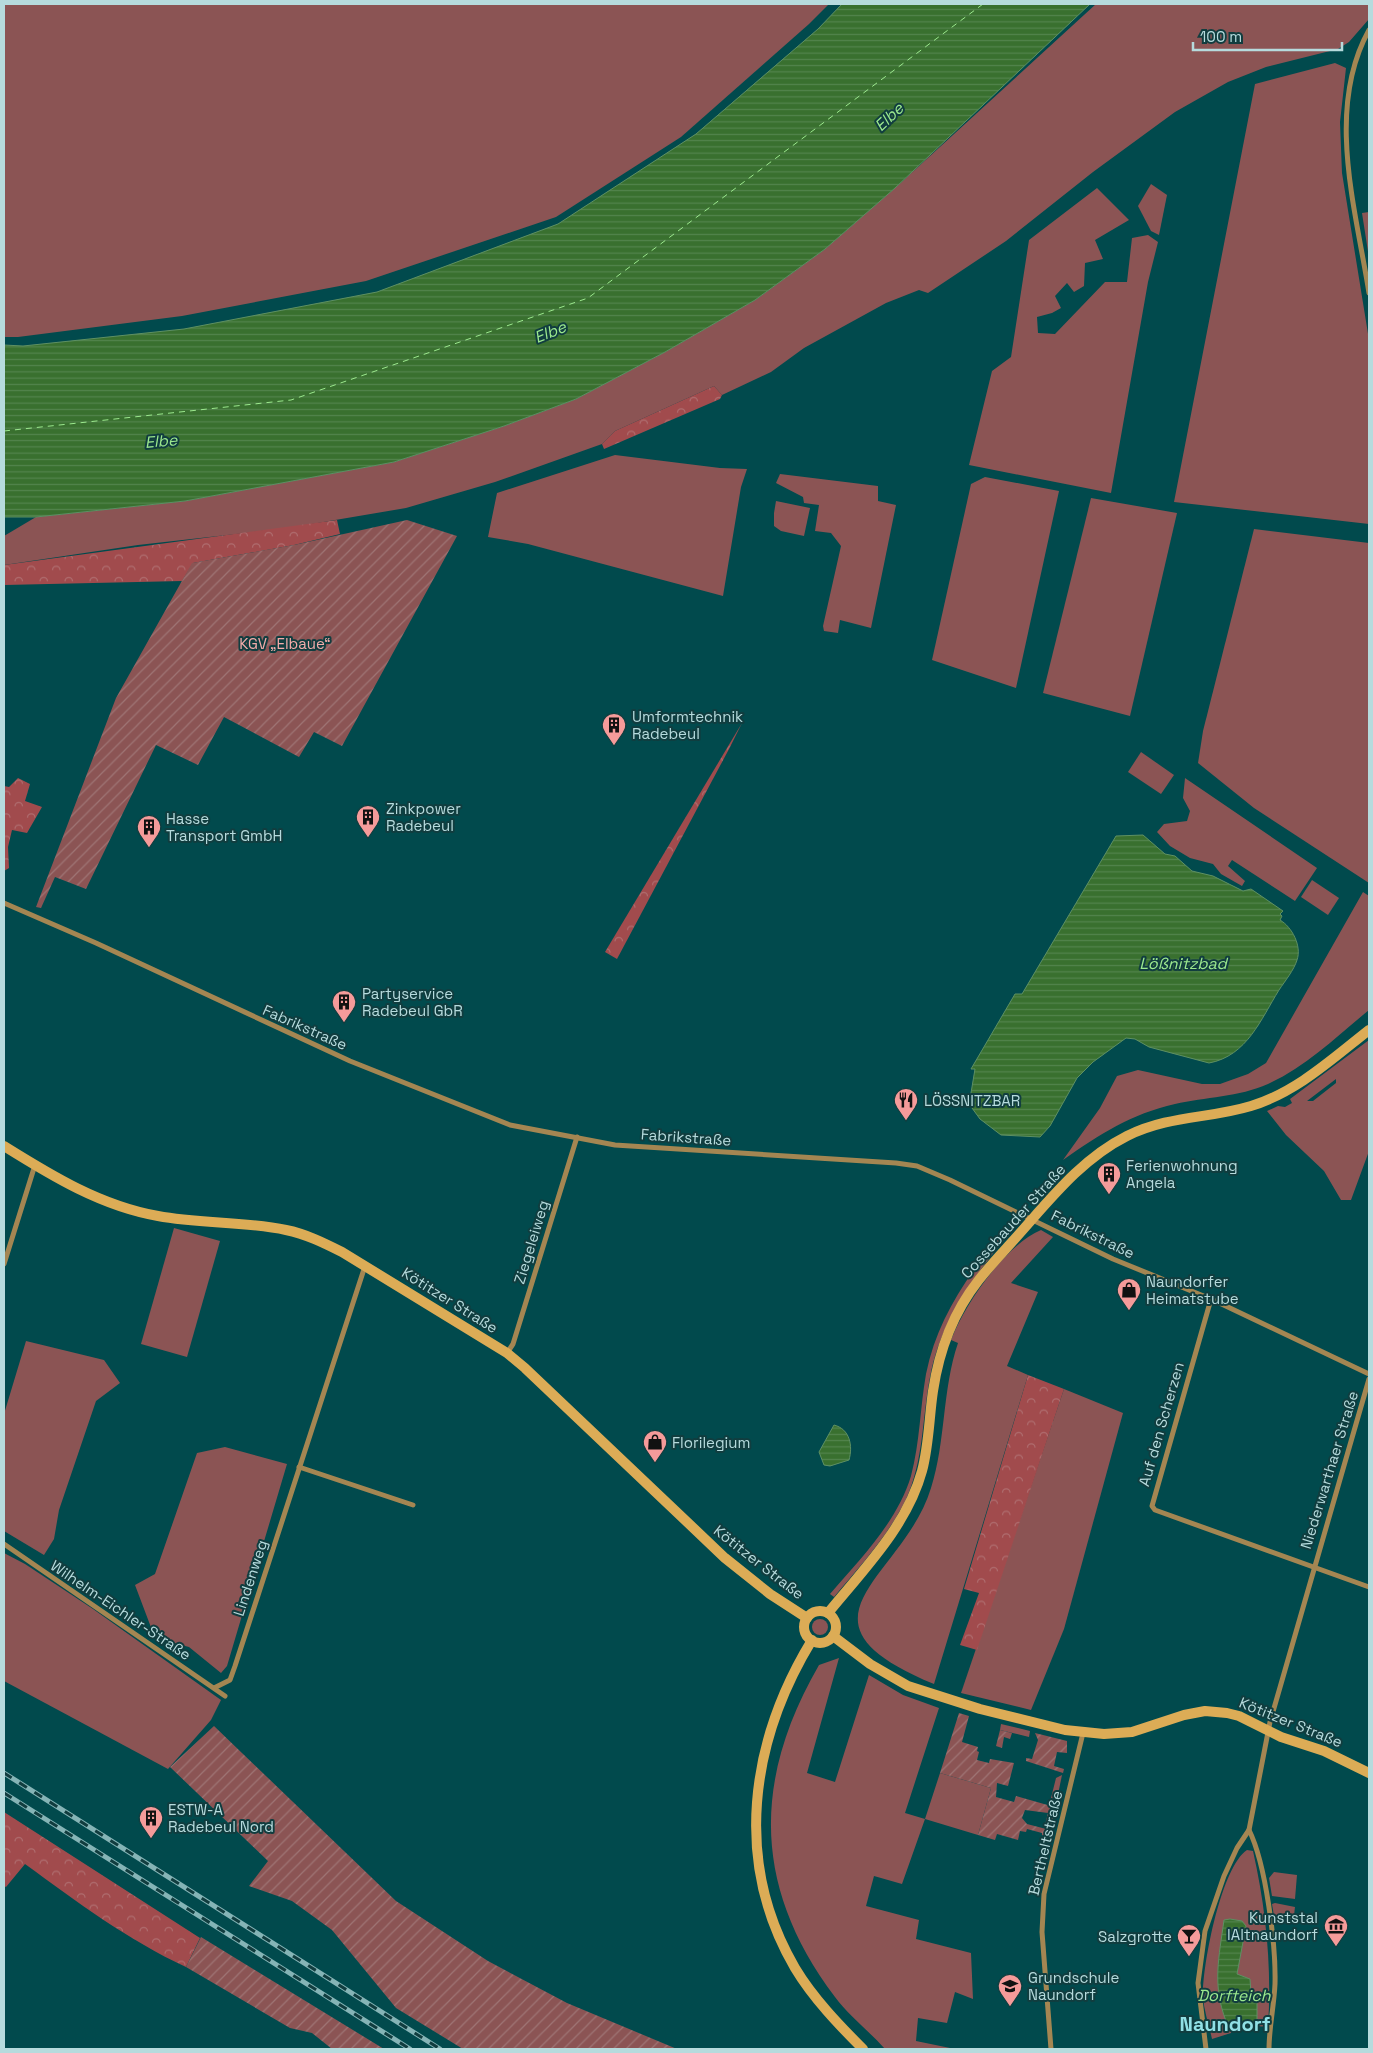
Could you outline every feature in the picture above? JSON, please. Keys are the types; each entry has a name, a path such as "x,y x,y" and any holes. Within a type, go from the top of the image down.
{"street":[{"path":"1369,30 1357,51 1350,88 1347,124 1348,166 1369,293"},
{"name":"Fabrikstraße","path":"4,904 87,939 350,1061 510,1125 615,1145 902,1163 917,1166 1033,1218 1113,1259 1211,1299 1369,1374"},
{"name":"Cossebauder Straße","path":"828,1613 876,1555 905,1513 914,1494 927,1446 933,1390 939,1359 954,1319 977,1281 1072,1175 1112,1144 1166,1121 1253,1106 1282,1093 1308,1078 1369,1030"},
{"name":"Ziegeleiweg","path":"507,1353 513,1344 577,1138"},
{"name":"Kötitzer Straße","path":"4,1146 82,1191 138,1211 177,1218 286,1230 316,1240 365,1266 507,1353 724,1558 770,1594 806,1618"},
{"path":"4,1264 35,1165"},
{"name":"Lindenweg","path":"214,1688 230,1680 365,1266"},
{"name":"Auf den Scherzen","path":"1211,1299 1152,1506 1155,1510 1314,1567"},
{"name":"Niederwarthaer Straße","path":"1250,1830 1268,1730 1369,1379"},
{"path":"299,1467 413,1504"},
{"name":"Wilhelm-Eichler-Straße","path":"4,1544 225,1696"},
{"name":"Niederwarthaer Straße","path":"1314,1567 1369,1587"},
{"name":"Kötitzer Straße","path":"812,1640 805,1631 806,1618 814,1612 828,1613"},
{"path":"828,1613 835,1622 833,1636 822,1642 812,1640 787,1686 763,1758 755,1811 757,1856 765,1899 778,1935 796,1968 811,1991 863,2049"},
{"name":"Kötitzer Straße","path":"833,1636 870,1664 923,1692 980,1709 1084,1733 1104,1734 1132,1732 1184,1715 1205,1711 1239,1716 1268,1730 1324,1751 1369,1773"},
{"name":"Bertheltstraße","path":"1052,2049 1042,1932 1044,1894 1084,1733"},
{"path":"1206,2049 1198,1983 1205,1931 1224,1876 1237,1848 1250,1830"},
{"path":"1250,1830 1260,1860 1273,1948 1275,1984 1269,2049"}],"green space":[{"path":"4,4 829,4 809,24 681,137 556,217 366,281 182,316 18,337 4,337"},
{"path":"1096,4 1369,4 1369,19 1349,42 1338,49 1266,67 1228,82 1175,112 1093,172 1006,241 928,293 919,290 886,303 804,348 771,372 722,395 714,386 615,431 602,444 495,482 406,508 288,528 138,545 4,565 4,536 36,517 185,501 394,462 504,426 576,399 665,352 755,300 825,249 895,188"},
{"path":"1335,63 1346,68 1340,122 1342,173 1369,340 1369,524 1174,502 1255,84"},
{"path":"1151,184 1167,195 1159,235 1151,231 1138,206"},
{"path":"1097,188 1129,220 1095,240 1103,259 1085,263 1084,286 1074,292 1067,283 1055,296 1061,308 1052,313 1037,317 1038,333 1055,334 1105,282 1127,282 1132,238 1148,235 1158,242 1148,282 1111,493 969,465 992,371 1011,357 1029,240"},
{"path":"1369,212 1369,258 1362,213"},
{"path":"714,386 722,395 720,399 604,449 602,444 615,431"},
{"path":"615,455 720,468 747,469 741,487 723,596 528,544 488,537 497,493"},
{"path":"780,474 878,486 878,501 896,505 871,628 840,620 838,633 824,631 823,626 841,546 831,533 815,531 819,505 804,503 803,497 776,483"},
{"path":"985,477 1059,491 1016,688 932,660 971,484"},
{"path":"1091,498 1177,513 1130,716 1043,693"},
{"path":"776,501 810,508 804,536 781,531 774,526"},
{"path":"337,520 340,534 294,545 193,563 182,581 4,585 4,565"},
{"name":"KGV „Elbaue“","path":"407,520 457,536 342,746 314,732 299,757 224,717 198,765 156,745 86,889 55,877 41,908 36,907 116,698 192,563 294,545"},
{"path":"1254,529 1369,543 1369,883 1254,808 1198,763 1203,731"},
{"path":"742,723 729,749 617,959 605,952"},
{"path":"1141,752 1174,775 1161,794 1128,772"},
{"path":"18,778 30,784 25,801 42,807 27,833 12,830 8,847 9,868 4,871 4,786 9,787"},
{"path":"1185,778 1317,868 1295,901 1232,860 1228,866 1245,881 1242,886 1221,874 1213,864 1190,858 1170,846 1157,832 1164,824 1187,821 1190,811 1183,798"},
{"path":"1312,880 1339,898 1328,915 1301,897"},
{"path":"1363,892 1369,896 1369,1010 1296,1069 1268,1084 1245,1092 1175,1104 1144,1113 1103,1133 1063,1160 1100,1108 1117,1076 1138,1070 1202,1084 1220,1084 1248,1074 1266,1063"},
{"path":"1369,1040 1369,1151 1351,1200 1341,1200 1324,1171 1286,1135 1267,1111 1278,1106 1285,1107 1292,1103 1290,1099","holes":["1336,1079 1336,1083 1313,1101 1307,1101"]},
{"path":"1013,1225 1009,1234 983,1266 960,1300 942,1337 935,1356 927,1392 922,1439 916,1469 906,1499 891,1526 834,1597 830,1594 877,1539 905,1493 911,1476 916,1450 926,1374 935,1343 947,1314 963,1286 982,1259"},
{"path":"174,1228 220,1241 187,1357 141,1344"},
{"path":"1041,1230 1053,1237 1011,1283 1038,1292 1007,1366 1028,1375 934,1684 888,1661 864,1639 858,1618 864,1596 917,1520 931,1488 939,1452 949,1379 958,1343 951,1340 957,1326 976,1293 1000,1262 1014,1248"},
{"path":"26,1341 104,1360 120,1383 96,1401 59,1510 54,1539 44,1555 4,1531 4,1414"},
{"path":"1028,1375 1064,1389 977,1650 960,1645 979,1593 964,1589"},
{"path":"1064,1389 1123,1413 1064,1629 1031,1710 961,1693"},
{"path":"225,1447 287,1464 227,1666 221,1673 189,1647 155,1638 135,1585 155,1574 197,1453"},
{"path":"4,1553 25,1564 93,1609 221,1700 211,1720 168,1769 4,1681"},
{"path":"817,1619 823,1619 828,1624 826,1633 817,1635 812,1630 812,1624"},
{"path":"839,1658 807,1773 835,1782 869,1675 903,1695 939,1708 905,1813 925,1819 902,1884 874,1876 866,1906 919,1920 916,1939 971,1953 973,1999 955,1992 947,2023 918,2018 916,2041 955,2049 885,2049 835,1997 808,1956 788,1915 776,1875 771,1834 773,1792 782,1750 797,1708 819,1665"},
{"path":"959,1713 969,1716 962,1742 978,1747 977,1760 989,1763 990,1759 1014,1763 1008,1786 997,1783 996,1797 1014,1802 1016,1796 1051,1806 1050,1811 1054,1812 1051,1827 1045,1825 1048,1813 1025,1810 1022,1818 1027,1824 1050,1830 1048,1837 1042,1835 1042,1833 1027,1829 1026,1832 1020,1831 1018,1840 997,1834 995,1840 978,1835 991,1788 940,1773"},
{"path":"1001,1724 1030,1731 1029,1737 1000,1730"},
{"path":"214,1726 396,1901 488,1961 567,2003 677,2049 463,2049 396,2008 332,1930 292,1901 249,1886 268,1861 170,1767"},
{"path":"1000,1730 1012,1733 1010,1739 1004,1737 1002,1748 996,1746"},
{"path":"1035,1733 1067,1741 1067,1753 1057,1752 1054,1766 1064,1769 1063,1773 1026,1761 1026,1758 1032,1759 1038,1740"},
{"path":"940,1773 991,1788 978,1835 925,1819"},
{"path":"1062,1775 1057,1799 1051,1798 1056,1778"},
{"path":"4,1812 200,1938 186,1967 123,1933 25,1864 6,1887 4,1886"},
{"path":"1247,1850 1253,1851 1265,1916 1269,1982 1268,2027 1233,2024 1231,2033 1212,2039 1203,1997 1210,1942 1221,1896 1229,1876 1238,1860"},
{"path":"1274,1872 1297,1875 1295,1899 1272,1896 1269,1878"},
{"path":"1272,1904 1295,1907 1293,1924 1275,1922"},
{"path":"201,1937 384,2049 332,2049 312,2033 290,2028 186,1967"}],"water":[{"name":"Elbe","path":"842,4 1090,4 895,188 825,249 755,300 665,352 576,399 504,426 394,462 185,501 36,517 4,517 4,345 23,346 184,329 377,292 558,224 696,134 818,29"},
{"name":"Lößnitzbad","path":"1143,835 1165,854 1175,856 1192,871 1213,876 1243,891 1251,889 1283,911 1280,914 1282,916 1280,920 1292,932 1297,943 1298,955 1296,964 1252,1035 1233,1053 1209,1063 1149,1047 1135,1039 1126,1038 1093,1062 1077,1078 1050,1126 1040,1137 1001,1135 980,1119 972,1108 970,1099 975,1069 971,1069 1015,994 1022,994 1116,836"},
{"path":"834,1425 844,1430 847,1434 851,1449 849,1460 830,1466 824,1465 819,1452"},
{"name":"Dorfteich","path":"1224,1920 1242,1921 1246,1926 1237,1974 1250,1979 1251,1994 1257,1995 1257,2024 1226,2021 1222,2008 1218,1983 1219,1959"}],"ferry route":[{"path":"4,431 291,400 588,298 983,4"}],"railway":[{"path":"4,1773 440,2049"},
{"path":"4,1793 410,2049"}],"place":[{"name":"Umformtechnik Radebeul","path":"614,746"},
{"name":"Zinkpower Radebeul","path":"368,838"},
{"name":"Hasse Transport GmbH","path":"149,848"},
{"name":"Partyservice Radebeul GbR","path":"344,1023"},
{"name":"LÖSSNITZBAR","path":"906,1121"},
{"name":"Ferienwohnung Angela","path":"1109,1195"},
{"name":"Naundorfer Heimatstube","path":"1129,1311"},
{"name":"Florilegium","path":"655,1463"},
{"name":"ESTW-A Radebeul Nord","path":"151,1839"},
{"name":"Kunststal lAltnaundorf","path":"1336,1947"},
{"name":"Salzgrotte","path":"1189,1957"},
{"name":"Grundschule Naundorf","path":"1010,2007"}],"district":[{"name":"Naundorf","path":"1225,2024"}]}
